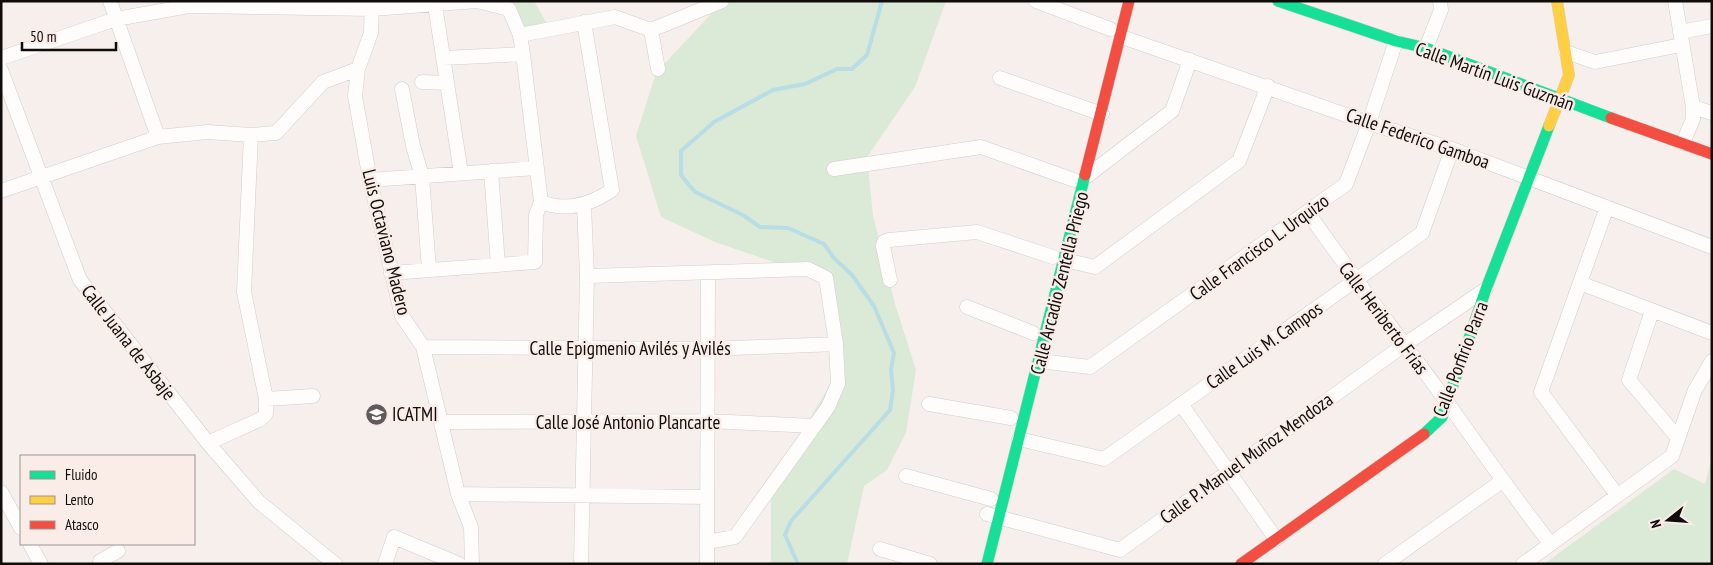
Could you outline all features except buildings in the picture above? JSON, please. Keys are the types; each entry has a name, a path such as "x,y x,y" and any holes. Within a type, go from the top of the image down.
{"street":[{"path":"110,1 158,138"},
{"path":"1,58 116,19 189,6 435,5 477,1 513,5 523,54 542,202 536,215 535,262 391,274"},
{"path":"520,35 615,17 651,30 722,1"},
{"name":"Calle Arcadio Zentella Priego","path":"990,518 1020,439 1039,361 1059,258 1096,112 1110,29 1117,1"},
{"name":"Calle Arcadio Zentella Priego","path":"1096,112 1122,36 1129,1"},
{"name":"Calle Martín Luis Guzmán","path":"1278,1 1396,41 1426,48 1561,100 1712,154"},
{"path":"1319,1 1319,16"},
{"path":"1426,48 1441,10 1440,1"},
{"name":"Calle Porfirio Parra","path":"1241,564 1433,427 1442,417 1486,289 1561,100 1569,75 1557,1"},
{"path":"1675,1 1693,119 1683,143"},
{"path":"1036,2 1110,29"},
{"name":"Luis Octaviano Madero","path":"372,5 371,33 358,69 355,96 370,180 402,316 423,347 458,494 471,527 472,564"},
{"path":"435,5 461,173"},
{"path":"542,202 554,207 584,205 595,201 612,190 584,22"},
{"path":"1566,52 1595,62 1681,38 1712,26"},
{"path":"651,30 658,69"},
{"name":"Calle Federico Gamboa","path":"1122,36 1369,122 1452,148 1712,247"},
{"name":"Calle Francisco L. Urquizo","path":"1039,361 1090,367 1346,184 1396,41"},
{"path":"443,58 523,54"},
{"path":"834,169 981,147 1080,178 1172,111 1190,60"},
{"path":"1,191 158,138 208,132 250,135 276,133 323,82 358,69"},
{"name":"Calle Juana de Asbaje","path":"1,70 40,178 80,280 208,443 259,502 335,564"},
{"path":"1000,78 1096,112"},
{"path":"422,82 447,83"},
{"path":"890,280 883,246 884,242 977,232 1059,258 1095,267 1239,161 1268,86"},
{"path":"402,89 413,146 422,176 429,270"},
{"path":"1692,107 1712,113"},
{"path":"208,443 261,419 266,414 266,399 244,292 250,135"},
{"name":"Calle Luis M. Campos","path":"1020,439 1104,459 1422,233 1452,148"},
{"path":"370,180 537,168"},
{"path":"491,171 498,266"},
{"path":"581,564 586,349 584,205"},
{"path":"1607,207 1541,392 1617,496"},
{"name":"Calle Heriberto Frías","path":"1308,213 1355,280 1447,402 1502,481 1550,544"},
{"name":"Calle Arcadio Zentella Priego","path":"1010,423 1033,333 1059,258"},
{"path":"586,276 808,269 826,278 836,344 838,384 828,407 735,537 707,542"},
{"path":"707,564 708,273"},
{"path":"1580,283 1712,333"},
{"name":"Calle P. Manuel Muñoz Mendoza","path":"990,518 1120,550 1404,345 1486,289"},
{"path":"967,307 1033,333"},
{"path":"1652,311 1629,380 1678,438"},
{"name":"Calle Epigmenio Avilés y Avilés","path":"423,347 708,349 836,344"},
{"path":"1523,564 1672,456 1695,390 1712,362"},
{"path":"266,399 312,396"},
{"path":"929,404 1010,423"},
{"path":"1181,404 1276,539"},
{"name":"Calle José Antonio Plancarte","path":"441,422 708,421 814,426"},
{"path":"906,476 991,499"},
{"path":"1386,564 1502,481"},
{"name":"Calle Arcadio Zentella Priego","path":"987,564 991,499 994,484"},
{"path":"1,492 20,526"},
{"path":"458,494 707,497"},
{"path":"385,564 394,537 459,564"},
{"path":"31,545 41,564"},
{"path":"880,549 930,564"},
{"path":"102,564 100,561 118,551"}],"green space":[{"path":"489,1 534,1 550,29 521,34 511,9"},
{"path":"723,1 946,1 915,87 867,157 873,215 895,304 916,370 906,433 887,470 864,486 847,564 771,564 771,482 832,382 823,279 715,242 661,217 636,136 656,73"},
{"path":"1712,457 1712,564 1544,564 1674,469 1705,484"}],"waterway":[{"path":"798,564 785,535 791,521 890,410 893,390 891,370 894,353 874,306 852,275 834,258 824,244 788,228 760,227 743,215 695,192 681,175 681,151 714,122 773,90 805,84 837,69 852,69 867,55 882,1"}],"traffic: fast":[{"path":"1278,1 1396,41 1426,48 1611,118"},
{"path":"1424,434 1442,417 1486,289 1549,126"},
{"path":"987,564 1085,175"}],"traffic: slow":[{"path":"1549,126 1569,75 1557,1"}],"traffic: jam":[{"path":"1085,175 1129,1"},
{"path":"1611,118 1712,154"},
{"path":"1241,564 1424,434"}],"place":[{"name":"ICATMI","path":"376,414"}]}
